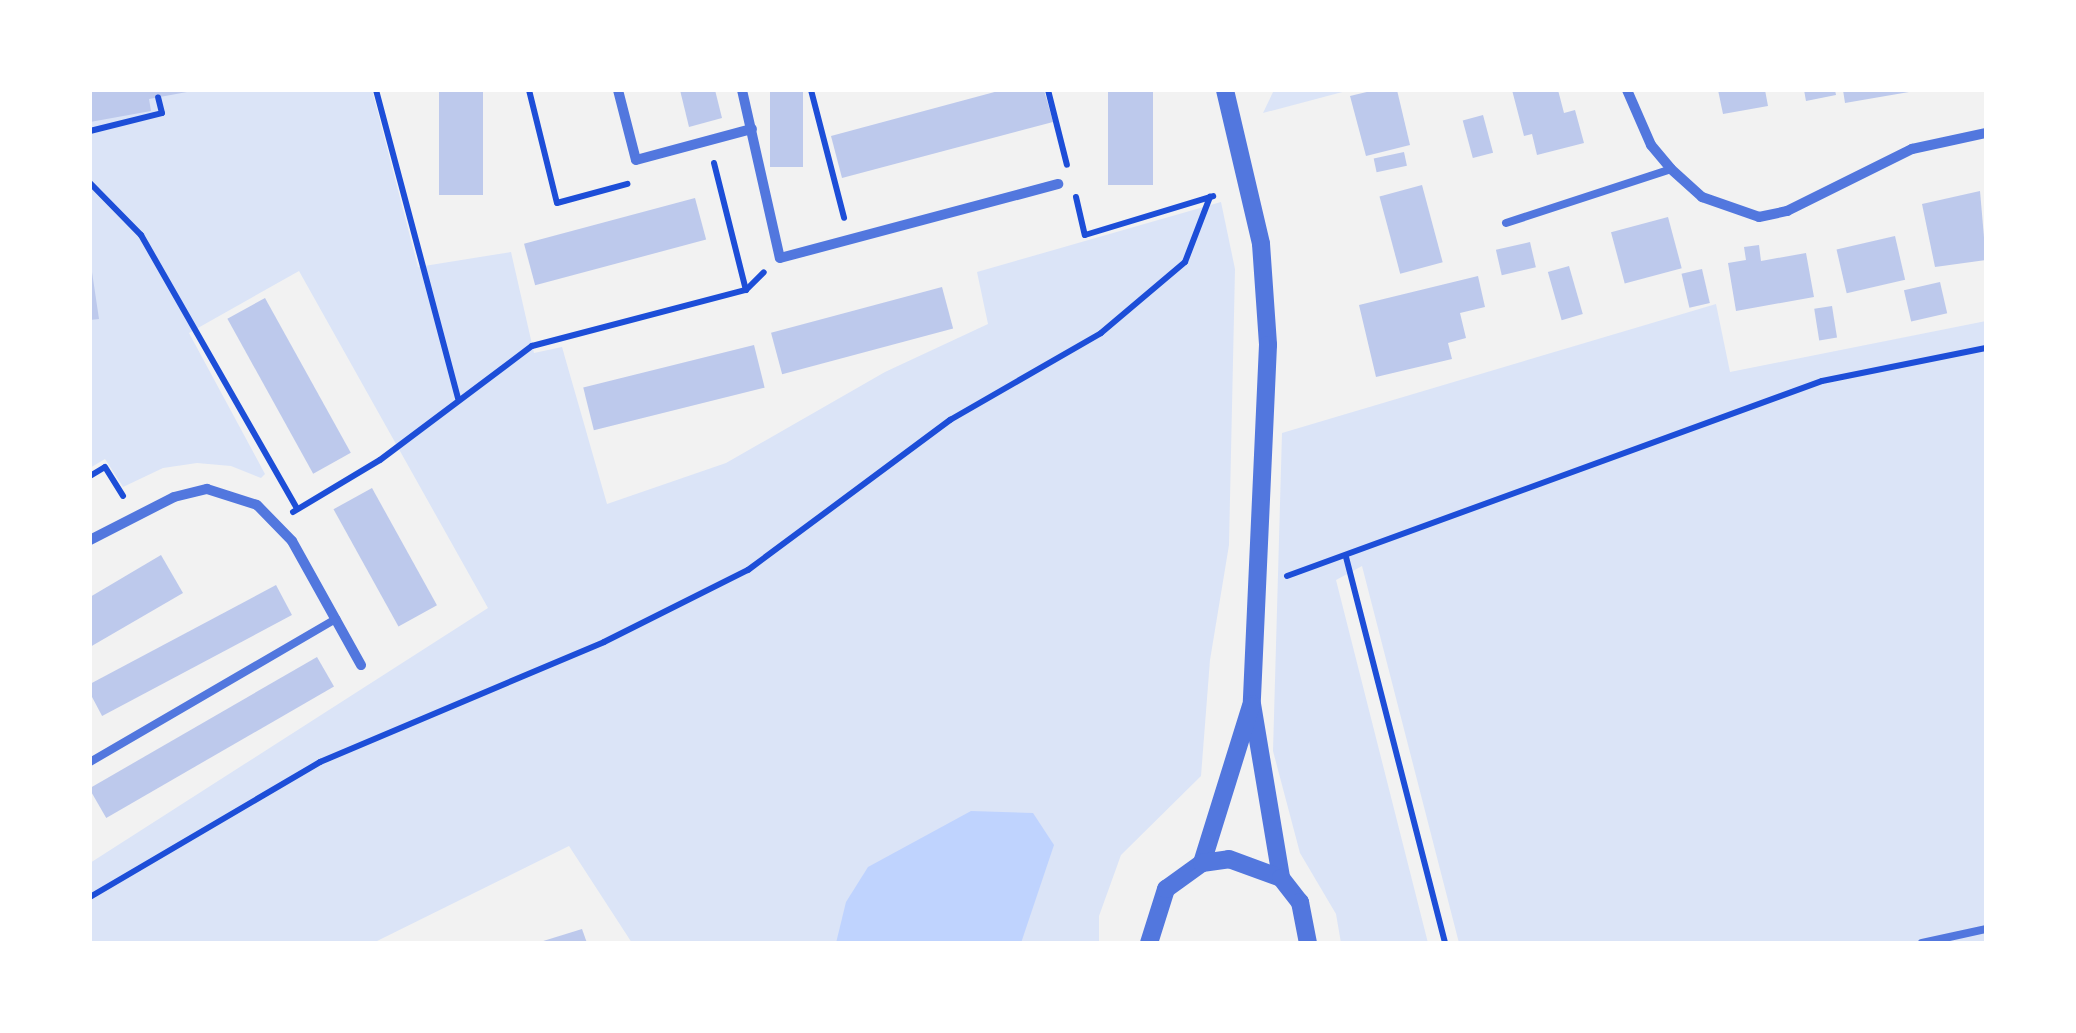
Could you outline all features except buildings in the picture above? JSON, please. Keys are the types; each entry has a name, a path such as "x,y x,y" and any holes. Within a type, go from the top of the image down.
{"street":[{"path":"618,90 636,160 752,129"},
{"path":"742,90 780,258 1058,184"},
{"path":"1224,90 1261,244 1268,345 1252,704 1280,878"},
{"path":"1627,90 1651,145 1671,169 1702,197 1760,218 1787,211 1912,150 1986,133"},
{"path":"90,540 134,514 207,489 257,505 277,521 361,666"},
{"path":"1202,864 1252,704"},
{"path":"1148,943 1166,889 1202,864 1257,864 1280,878 1300,902 1308,943"}],"lane":[{"path":"1506,223 1671,169"},
{"path":"90,762 336,619"},
{"path":"1922,943 1986,929"}],"path":[{"path":"376,90 458,398"},
{"path":"811,90 850,239"},
{"path":"90,897 320,762 604,642 748,570 950,420 1101,333 1185,262 1210,197 1086,235 1048,90"},
{"path":"90,131 162,113 158,97"},
{"path":"90,182 141,234 298,509"},
{"path":"277,521 380,460 532,346 746,290 780,258"},
{"path":"1257,586 1346,557 1822,381 1986,348"},
{"path":"90,476 105,467 134,514"},
{"path":"1346,557 1445,943"}],"shaded area":[{"path":"90,90 372,90 418,267 511,252 534,353 562,347 607,504 726,463 885,372 988,324 977,272 1221,202 1235,269 1229,545 1210,660 1201,776 1121,855 1099,916 1099,943 632,943 569,846 373,943 90,943 90,863 488,608 299,271 189,333 265,474 261,478 231,466 197,463 163,468 123,487 105,459 90,468"},
{"path":"1274,90 1350,90 1263,113"},
{"path":"1716,304 1730,372 1986,321 1986,943 1459,943 1362,566 1336,580 1428,943 1341,943 1336,914 1300,853 1273,751 1282,433"}],"water":[{"path":"971,811 1033,813 1054,845 1021,943 836,943 846,902 868,867"}]}
